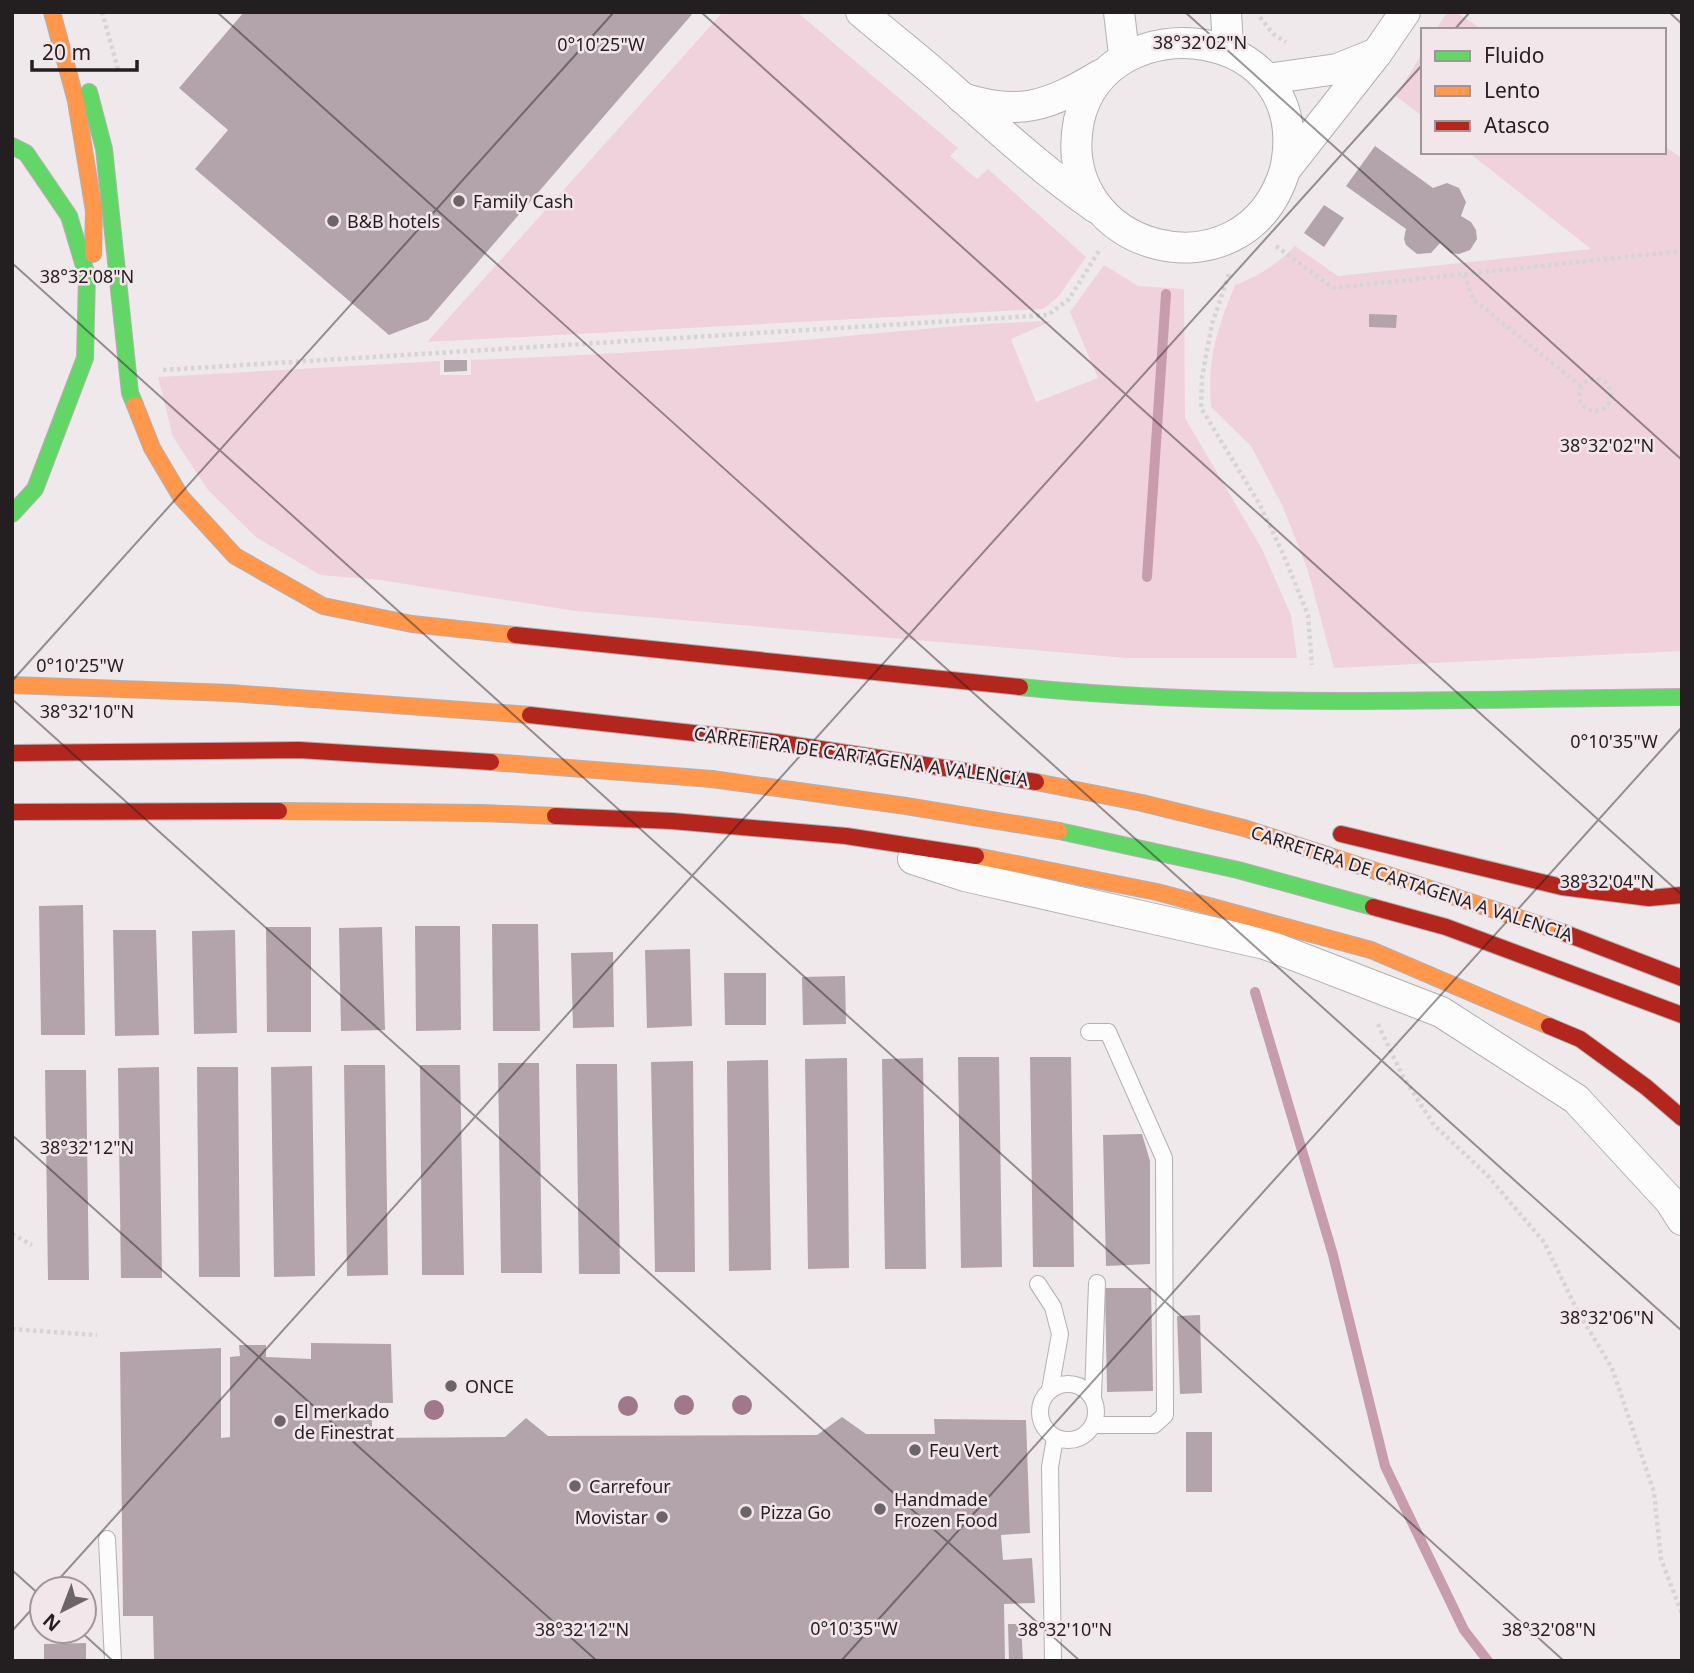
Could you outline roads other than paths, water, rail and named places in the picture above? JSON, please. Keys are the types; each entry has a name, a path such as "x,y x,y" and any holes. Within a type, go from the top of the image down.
{"main road":[{"path":"52,12 76,101 94,211 94,249 86,306"},
{"path":"72,26 104,149 130,393 152,448 181,497 234,556 323,606 412,624 1089,694 1281,701 1682,697"},
{"path":"12,145 26,153 69,216 87,276 85,358 35,489 12,514"},
{"name":"CARRETERA DE CARTAGENA A VALENCIA","path":"12,685 103,687 351,701 552,717 708,733 1068,786 1241,827 1568,933 1682,978"},
{"name":"CARRETERA DE CARTAGENA A VALENCIA","path":"12,753 299,750 438,758 712,779 920,808 1070,833 1251,873 1446,927 1682,1015"},
{"path":"1068,786 1206,802"},
{"path":"12,811 482,813 672,821 846,836 1004,860 1144,890 1371,950 1580,1039 1646,1087 1682,1118"},
{"path":"1329,831 1562,887 1649,898 1682,895"}],"street":[{"path":"861,12 1059,182 1129,234 1152,244 1173,248 1205,246 1225,240 1254,222 1273,200 1286,170 1377,53 1405,12"},
{"path":"1119,12 1124,54"},
{"path":"1226,12 1228,47"},
{"path":"962,98 986,106 1035,106 1068,94 1100,75 1124,54 1145,43 1177,36 1198,37 1228,47 1254,64 1268,79 1286,118 1289,139 1286,170"},
{"path":"1268,79 1337,69 1377,53"},
{"path":"1100,75 1082,108 1076,141 1078,162 1084,181 1105,214"},
{"path":"846,836 965,876 1265,944 1441,1012 1576,1099 1670,1201 1682,1220"}],"lane":[{"path":"1089,1032 1108,1032 1164,1158 1165,1415 1154,1425 1094,1425"},
{"path":"1093,1396 1087,1389 1068,1383 1058,1384 1043,1397 1040,1412 1047,1430 1055,1437 1075,1439 1083,1436 1094,1425 1097,1411 1093,1396 1097,1283"},
{"path":"1038,1284 1053,1307 1060,1334 1050,1390"},
{"path":"1053,1661 1050,1467 1055,1437"},
{"path":"107,1539 113,1661"}],"waterway":[{"path":"1147,577 1166,294"},
{"path":"1255,992 1333,1255 1385,1466 1464,1630 1488,1661"}],"place":[{"name":"Family Cash","path":"459,201"},
{"name":"B&B hotels","path":"333,221"},
{"name":"ONCE","path":"451,1386"},
{"name":"El merkado de Finestrat","path":"280,1421"},
{"name":"Feu Vert","path":"915,1450"},
{"name":"Carrefour","path":"575,1486"},
{"name":"Handmade Frozen Food","path":"880,1509"},
{"name":"Pizza Go","path":"746,1512"},
{"name":"Movistar","path":"662,1517"}]}
